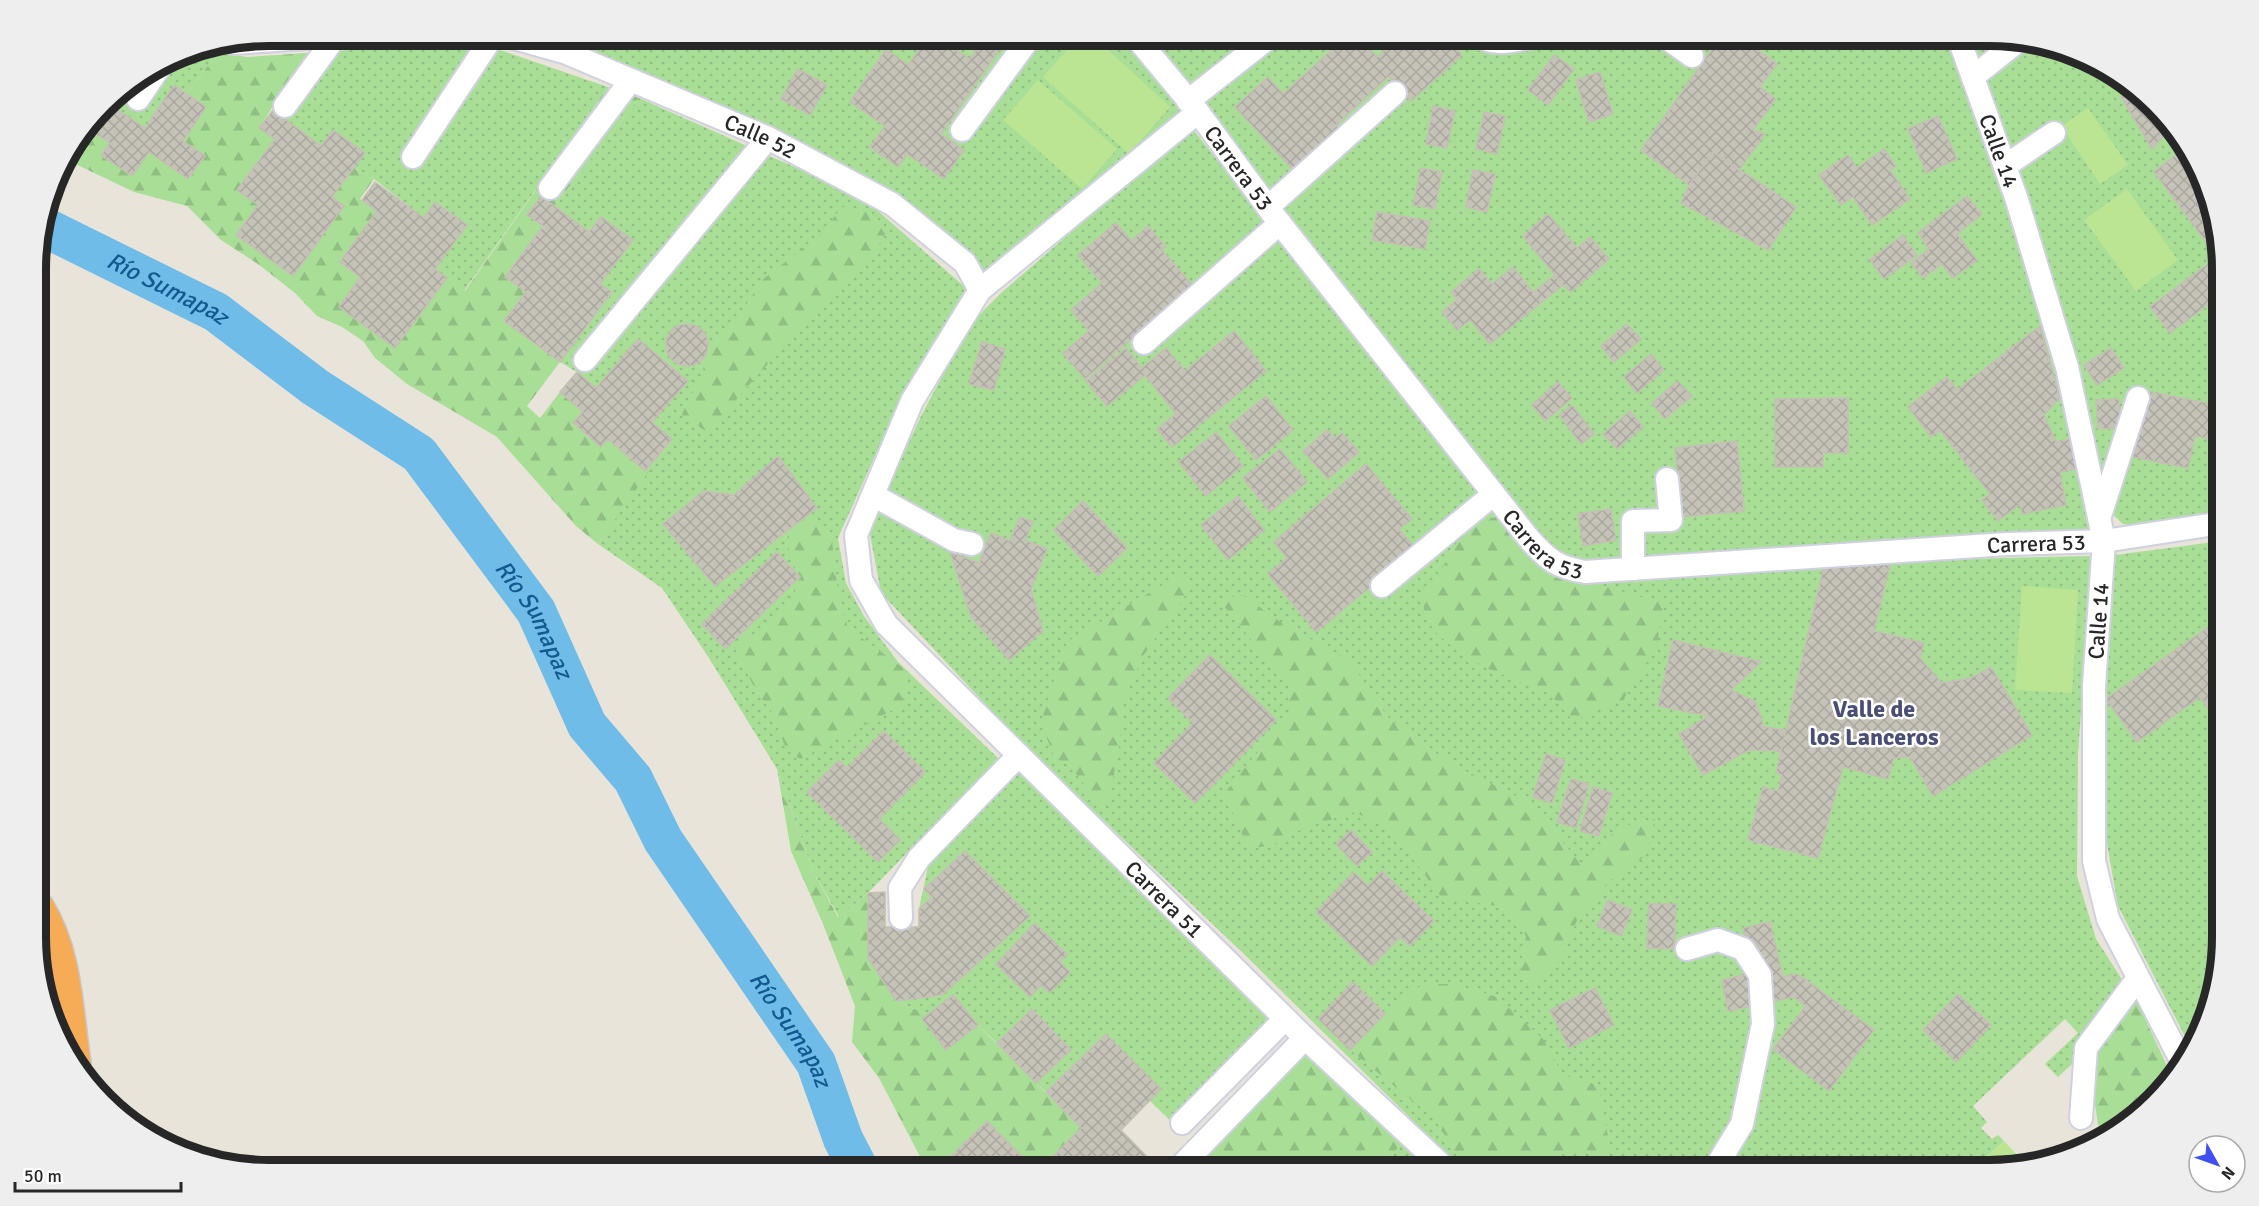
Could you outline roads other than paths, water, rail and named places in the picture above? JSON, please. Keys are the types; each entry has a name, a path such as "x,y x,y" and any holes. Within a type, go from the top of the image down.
{"highway":[{"path":"46,921 61,963 71,1038"}],"street":[{"path":"285,106 328,46"},
{"path":"413,157 486,46"},
{"name":"Calle 52","path":"542,46 567,53 768,138 892,204 965,263 980,290"},
{"path":"962,130 1025,46"},
{"name":"Carrera 53","path":"1143,46 1193,106 1274,215 1494,494 1546,557 1564,568 1585,572 2007,544 2104,541 2212,525"},
{"name":"Carrera 51","path":"1260,46 980,290 912,401 856,535 861,580 886,624 1305,1038 1436,1160"},
{"path":"1678,46 1692,56"},
{"name":"Calle 14","path":"1962,46 2005,166 2067,368 2104,541 2094,686 2094,861 2108,920 2178,1055"},
{"path":"1973,77 2010,47"},
{"path":"549,188 631,80"},
{"path":"138,99 150,81"},
{"path":"1144,343 1395,93"},
{"path":"2005,166 2054,133"},
{"path":"585,360 768,138"},
{"path":"2099,517 2138,398"},
{"path":"1633,569 1633,521 1671,520 1667,479"},
{"path":"1382,586 1494,494"},
{"path":"873,495 954,540 972,544"},
{"path":"901,918 900,888 919,858 1019,755"},
{"path":"1687,949 1718,940 1743,949 1760,975 1762,1024 1742,1124 1720,1160"},
{"path":"2081,1118 2086,1048 2138,978"},
{"path":"1182,1123 1285,1018"},
{"path":"1187,1160 1305,1038"}],"waterway":[{"name":"Río Sumapaz","path":"50,230 216,312 315,387 419,454 536,611 587,725 633,779 663,840 816,1063 843,1139 854,1160"}],"district":[{"name":"Valle de los Lanceros","path":"1874,723"}]}
